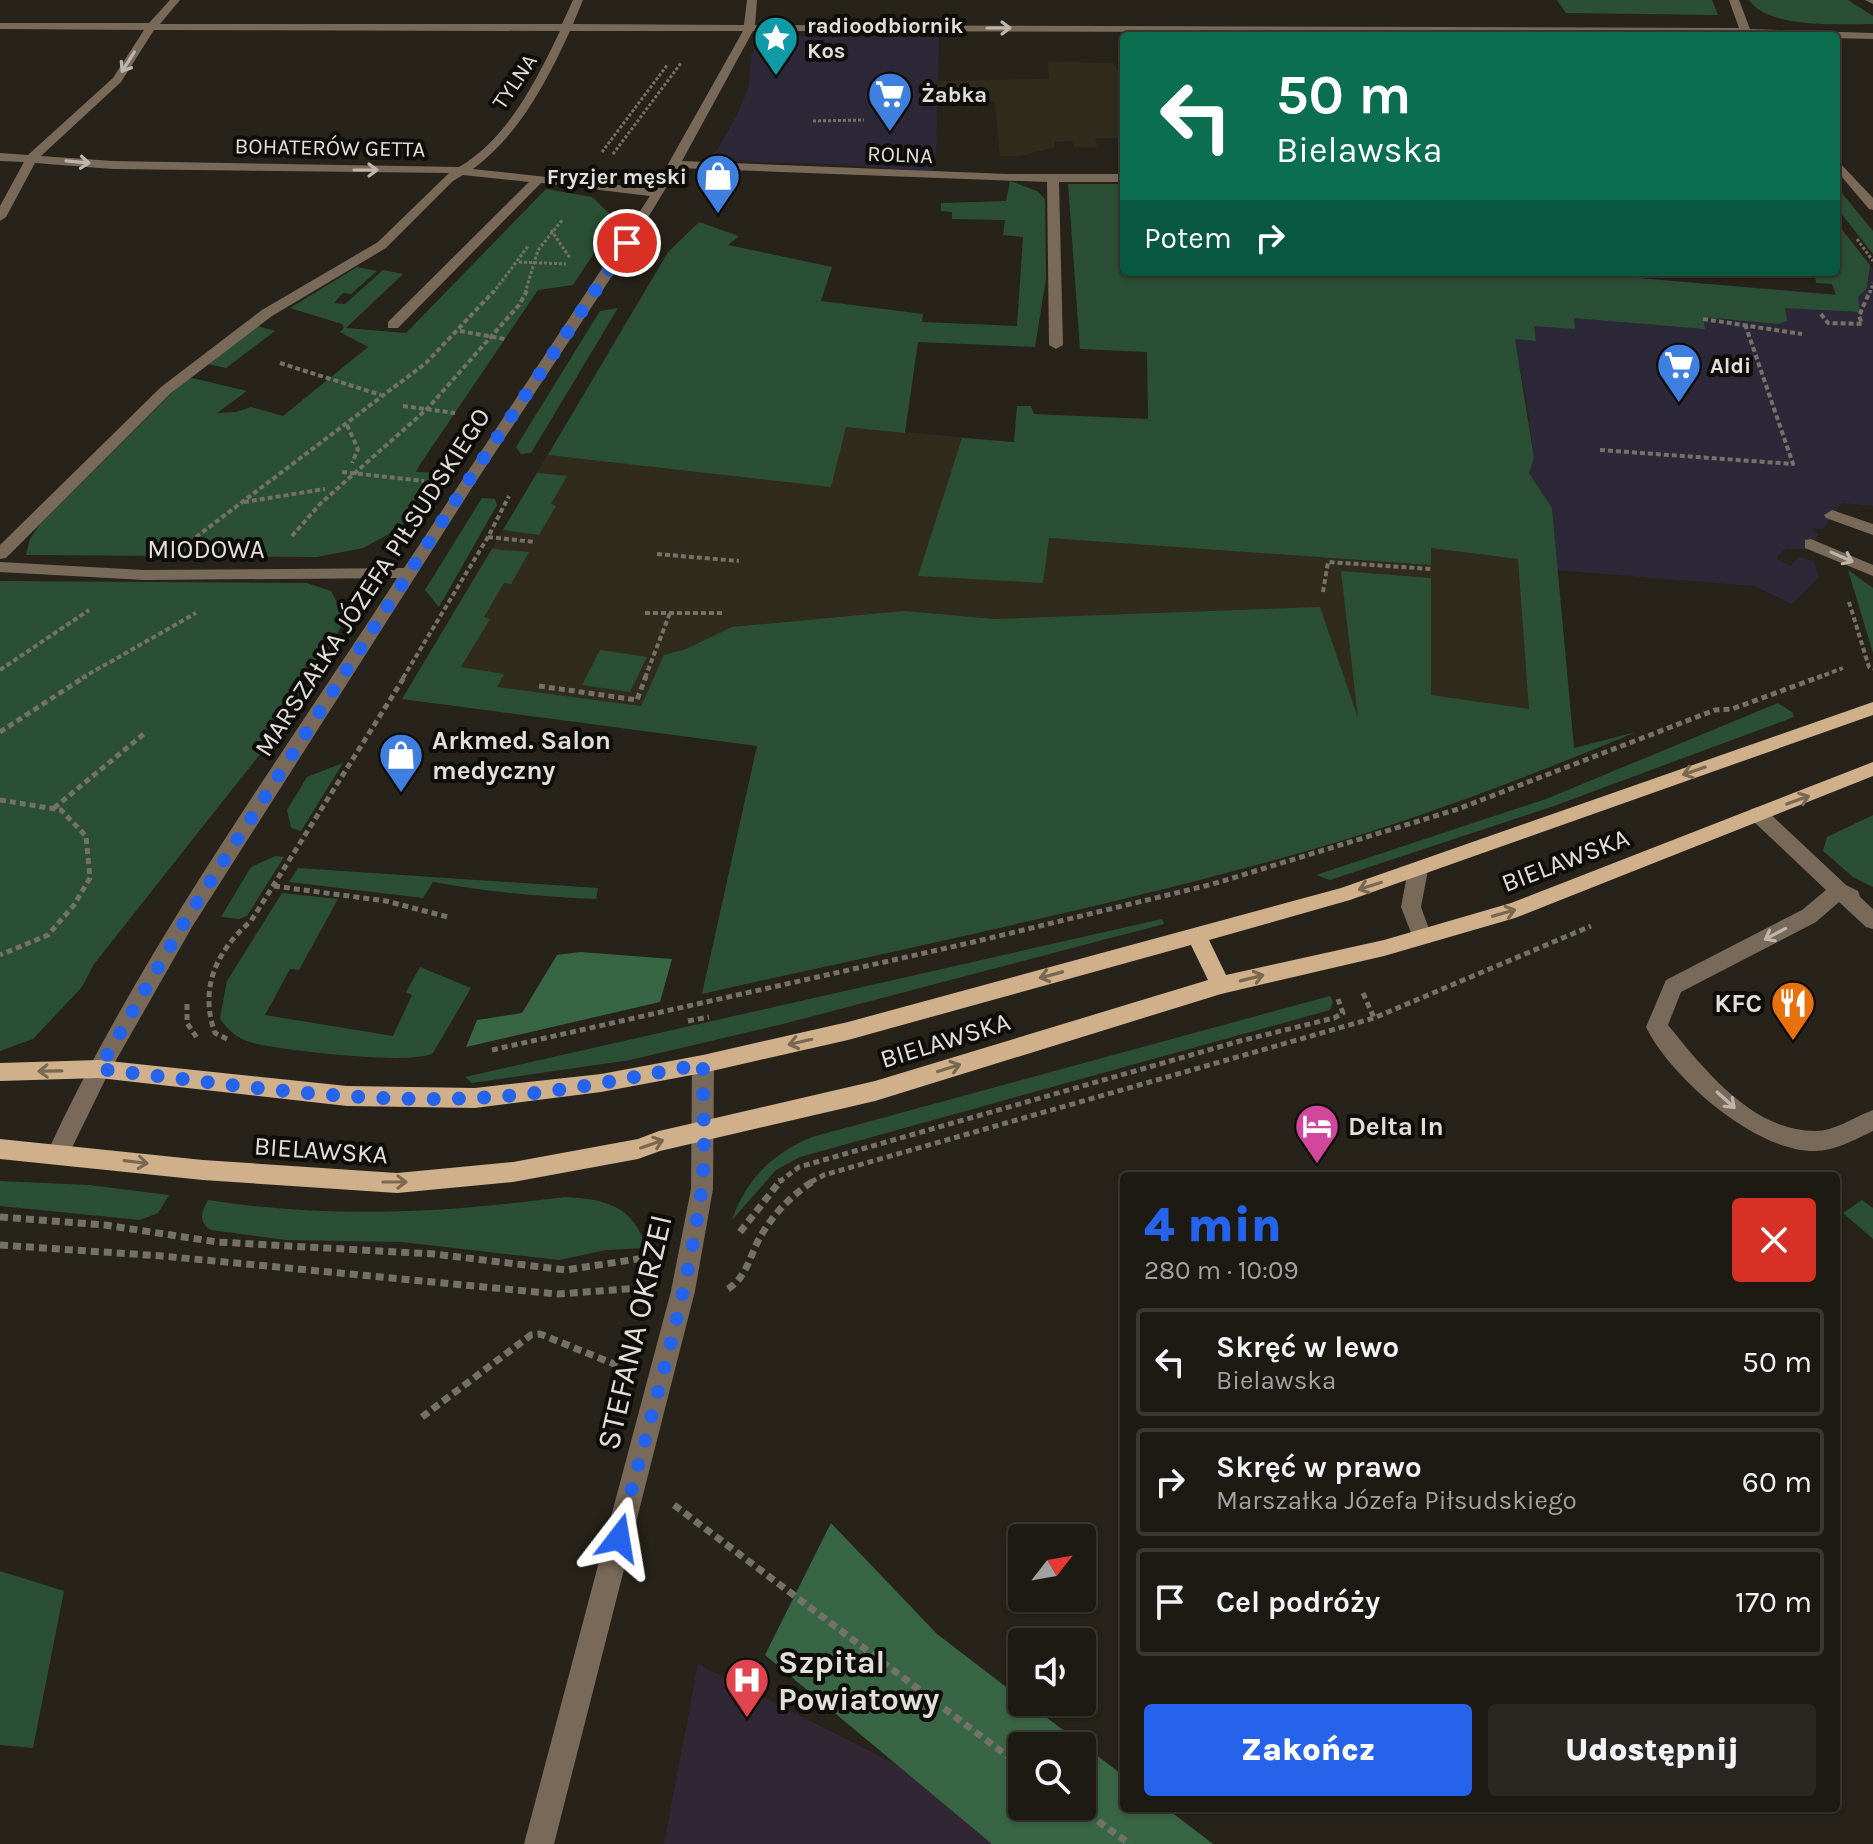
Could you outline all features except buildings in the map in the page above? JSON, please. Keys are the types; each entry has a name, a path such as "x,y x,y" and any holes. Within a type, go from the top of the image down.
{"main road":[{"name":"BIELAWSKA","path":"0,1072 99,1069 347,1096 475,1098 601,1083 703,1064 848,1031 1343,895 1873,708"},
{"name":"BIELAWSKA","path":"0,1149 211,1171 397,1183 513,1172 638,1149 701,1131 875,1091 1221,985 1422,937 1515,910 1873,769"},
{"path":"1197,936 1221,985"}],"street":[{"path":"0,217 32,158 117,80 151,27 175,0"},
{"name":"TYLNA","path":"0,554 187,372 267,313 382,245 449,178 463,172 502,134 522,107 552,59 578,0"},
{"name":"MARSZAŁKA JÓZEFA PIŁSUDSKIEGO","path":"58,1153 99,1069 185,921 658,193 749,29 752,0"},
{"path":"1734,0 1745,32"},
{"path":"0,26 567,26 1233,32"},
{"path":"1840,35 1873,36"},
{"name":"BOHATERÓW GETTA","path":"0,157 113,165 446,169 658,193"},
{"name":"ROLNA","path":"675,164 1120,178"},
{"path":"1840,168 1873,206"},
{"path":"1053,178 1056,345"},
{"path":"393,325 538,180"},
{"path":"1832,515 1873,530"},
{"path":"1811,544 1873,571"},
{"name":"MIODOWA","path":"0,567 144,575 411,573"},
{"path":"1758,814 1873,921"},
{"path":"1418,870 1411,907 1422,937"},
{"path":"1839,890 1873,906"},
{"path":"1839,890 1809,916 1673,986 1657,1027 1688,1066 1743,1115 1780,1135 1815,1141 1873,1120"},
{"name":"STEFANA OKRZEI","path":"539,1844 683,1291 702,1189 703,1064"}],"path":[{"path":"0,670 144,575 426,363 459,331 519,262 668,63"},
{"path":"607,162 681,63"},
{"path":"652,86 669,88"},
{"path":"813,121 864,120"},
{"path":"283,546 320,504 427,409 519,305 529,287 538,250 563,219"},
{"path":"519,262 574,264 553,231 543,226"},
{"path":"1821,314 1828,323 1862,324 1859,316 1863,313 1873,283"},
{"path":"1703,319 1802,334"},
{"path":"1600,450 1793,464 1745,324"},
{"path":"459,331 505,339"},
{"path":"280,363 382,395"},
{"path":"403,406 455,413"},
{"path":"347,425 358,449 352,463"},
{"path":"342,472 426,481"},
{"path":"243,502 325,489"},
{"path":"233,1042 215,1033 207,1002 219,963 238,930 251,921 274,886 488,537 511,491"},
{"path":"488,537 535,542"},
{"path":"657,554 739,561"},
{"path":"1323,592 1328,562 1431,569"},
{"path":"0,732 80,679 262,575"},
{"path":"1847,595 1869,667 1873,669"},
{"path":"645,613 725,613"},
{"path":"539,686 637,700 670,613"},
{"path":"489,1051 838,973 1213,884 1458,809 1715,710 1732,709 1843,668"},
{"path":"1724,717 1732,709"},
{"path":"53,809 145,733"},
{"path":"0,800 61,810 86,836 90,878 74,905 48,935 0,955"},
{"path":"274,886 386,901 448,917"},
{"path":"0,1245 162,1256 558,1294 614,1291 626,1287 720,1294 741,1281 766,1227 801,1187 824,1175 1374,1018 1359,986"},
{"path":"739,1239 741,1230 775,1185 799,1167 1225,1045 1334,1018 1343,1013 1336,995"},
{"path":"187,999 187,1023 200,1043"},
{"path":"682,1023 713,1016"},
{"path":"0,1217 105,1225 217,1242 434,1254 566,1270 644,1258"},
{"path":"422,1417 531,1335 540,1334 625,1368"},
{"path":"635,1476 1008,1756"},
{"path":"1096,1820 1130,1844"}],"shaded area":[{"path":"939,36 936,156 932,172 831,164 717,161 708,157 718,149 737,115 749,86 751,55 757,46 774,37"},
{"path":"1048,62 1113,63 1120,72 1120,138 1095,138 1097,147 1074,147 1072,141 1055,142 1055,147 1020,156 1000,156 995,102 937,87 938,81 1049,79"},
{"path":"1870,265 1873,270 1873,506 1842,503 1823,529 1812,528 1818,535 1810,549 1786,549 1779,554 1777,559 1791,566 1798,557 1814,561 1819,577 1792,604 1754,586 1557,570 1552,508 1529,473 1534,458 1526,396 1505,297 1557,276 1616,276 1858,296 1867,288"},
{"path":"579,402 1014,442 1552,508 1574,749 836,756 402,699"},
{"name":"Szpital Powiatowy","path":"698,1664 917,1775 1024,1844 664,1844"}],"green space":[{"path":"1557,0 1712,0 1718,15 1566,13"},
{"path":"1749,0 1848,0 1873,16 1873,24 1788,20 1758,9"},
{"path":"1010,181 1037,191 1045,199 1046,279 1035,347 918,342 905,433 846,427 831,487 548,455 668,252 699,222 739,236 728,245 832,267 821,301 923,314 922,322 1017,326 1023,237 1003,235 1005,220 952,219 952,212 941,211 941,203 1006,201"},
{"path":"1068,184 1120,184 1120,276 1615,276 1836,295 1832,284 1816,283 1815,276 1840,276 1840,227 1870,265 1867,288 1858,297 1860,312 1785,308 1787,321 1778,324 1703,317 1705,329 1574,318 1575,329 1534,326 1536,341 1515,339 1534,458 1529,473 1552,508 1574,748 1636,732 1475,796 1310,850 1083,908 702,994 757,746 402,699 492,549 529,552 511,584 504,583 484,617 490,619 461,667 504,674 497,687 641,706 664,655 686,649 732,627 904,611 995,619 1320,607 1358,718 1341,571 1431,578 1431,695 1529,709 1518,559 1431,548 1431,565 1049,538 1043,583 918,576 962,438 1014,442 1017,406 1031,406 1034,414 1148,419 1147,352 1080,349"},
{"path":"546,189 592,197 612,216 612,226 573,285 538,290 419,466 416,472 447,473 415,520 363,548 317,557 26,555 30,539 40,524 188,377 247,391 217,413 251,407 283,416 368,347 340,332 344,328 342,324 290,308 357,267 377,271 351,294 343,293 334,303 345,304 383,270 403,274 346,328 406,333"},
{"path":"1840,191 1873,231 1873,254 1840,212"},
{"path":"618,308 531,453 521,454 516,447 600,311"},
{"path":"258,326 275,331 226,368 202,363"},
{"path":"537,473 567,476 551,504 556,506 539,535 503,530"},
{"path":"482,498 495,499 497,505 439,607 425,590"},
{"path":"1848,570 1873,588 1873,653"},
{"path":"0,581 307,583 331,591 345,618 324,661 272,739 94,964 82,987 33,1039 0,1051"},
{"path":"600,650 647,657 630,692 582,685"},
{"path":"1778,703 1792,712 1794,717 1554,806 1330,880 1316,875 1546,799"},
{"path":"343,763 301,831 291,828 287,810 307,777"},
{"path":"1873,815 1873,887 1853,877 1823,851 1827,837"},
{"path":"275,856 284,857 247,916 239,919 221,917 251,867"},
{"path":"298,868 598,888 596,899 514,894 433,882 423,898 289,882"},
{"path":"282,893 338,899 299,970 290,969 265,1015 393,1036 412,995 406,992 420,967 471,988 433,1053 400,1058 346,1056 290,1049 248,1041 226,1027 220,1018 227,981"},
{"path":"1162,919 1164,924 783,1024 630,1060 472,1083 465,1077"},
{"path":"580,952 672,959 660,1002 466,1047 477,1020 522,1013 557,955"},
{"path":"1330,996 1333,1002 1330,1010 800,1157 776,1170 732,1220 745,1192 763,1169 785,1151 812,1137"},
{"path":"0,1181 89,1185 169,1195 158,1213 140,1220 0,1206"},
{"path":"565,1197 616,1207 634,1222 646,1248 606,1250 559,1260 402,1242 286,1240 211,1230 204,1224 202,1216 208,1200 299,1210 386,1212"},
{"path":"1862,1200 1873,1208 1873,1239 1843,1213"},
{"path":"831,1523 937,1634 1008,1688 1008,1716 1045,1716 1066,1732 1008,1732 1008,1820 1096,1820 1096,1755 1120,1773 1120,1812 1171,1812 1213,1844 992,1844 765,1655"},
{"path":"0,1571 64,1591 33,1748 0,1745"}],"place":[{"name":"radioodbiornik Kos","path":"776,77"},
{"name":"Żabka","path":"890,133"},
{"name":"Fryzjer męski","path":"718,215"},
{"name":"Aldi","path":"1679,404"},
{"name":"Arkmed. Salon medyczny","path":"401,794"},
{"name":"KFC","path":"1793,1042"},
{"name":"Delta In","path":"1317,1165"},
{"name":"Szpital Powiatowy","path":"747,1719"}],"route":[{"path":"619,1538 683,1291 698,1212 702,1189 703,1064 601,1083 475,1098 347,1096 99,1069 185,921 465,486 627,243"}]}
